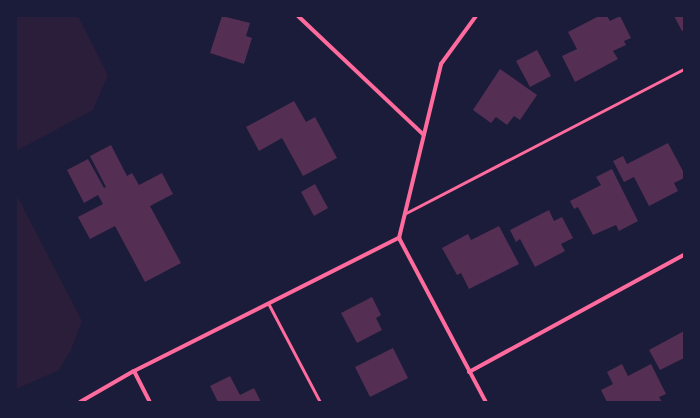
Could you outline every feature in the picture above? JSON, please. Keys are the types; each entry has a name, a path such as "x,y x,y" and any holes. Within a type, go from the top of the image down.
{"street":[{"path":"298,16 424,135"},
{"path":"476,16 441,64 399,238 486,402"},
{"path":"80,402 134,371 399,238"},
{"path":"469,372 684,255"},
{"path":"134,371 150,402"}],"lane":[{"path":"404,214 684,69"},
{"path":"268,303 320,402"}],"shaded area":[{"path":"16,16 78,16 108,75 93,110 16,151"},
{"path":"16,194 82,321 71,350 59,370 16,389"}],"building":[{"path":"222,16 250,23 246,36 252,38 244,64 210,53"},
{"path":"599,16 607,16 610,21 620,16 631,38 624,41 626,45 613,51 618,59 575,82 562,56 577,49 568,32"},
{"path":"674,16 684,16 684,30 682,31"},
{"path":"537,50 551,76 530,87 516,61"},
{"path":"500,69 537,95 520,120 514,116 507,125 496,117 491,123 473,110"},
{"path":"294,101 306,122 315,117 337,158 303,176 282,138 259,151 246,127"},
{"path":"668,143 684,173 684,178 674,183 678,191 649,206 634,177 624,182 613,161 623,156 627,164"},
{"path":"111,145 127,176 132,173 139,185 162,173 173,194 150,206 181,263 145,282 115,226 90,239 78,217 103,204 98,195 84,203 67,170 88,159 104,188 106,187 90,156"},
{"path":"612,169 638,221 619,231 616,225 593,235 578,207 574,209 570,201 601,185 596,177"},
{"path":"315,184 328,208 314,216 301,192"},
{"path":"549,210 554,221 562,217 573,238 561,244 565,251 535,267 520,239 516,242 510,230"},
{"path":"499,226 519,264 469,289 461,273 457,275 442,248 468,234 471,240"},
{"path":"372,297 381,315 376,318 382,330 357,343 341,313"},
{"path":"684,331 684,358 660,370 649,350"},
{"path":"393,348 408,378 370,397 355,367"},
{"path":"622,364 628,376 651,364 666,394 659,397 662,402 607,402 601,390 613,384 607,372"},
{"path":"230,376 240,395 254,388 261,402 218,402 210,386"}]}
